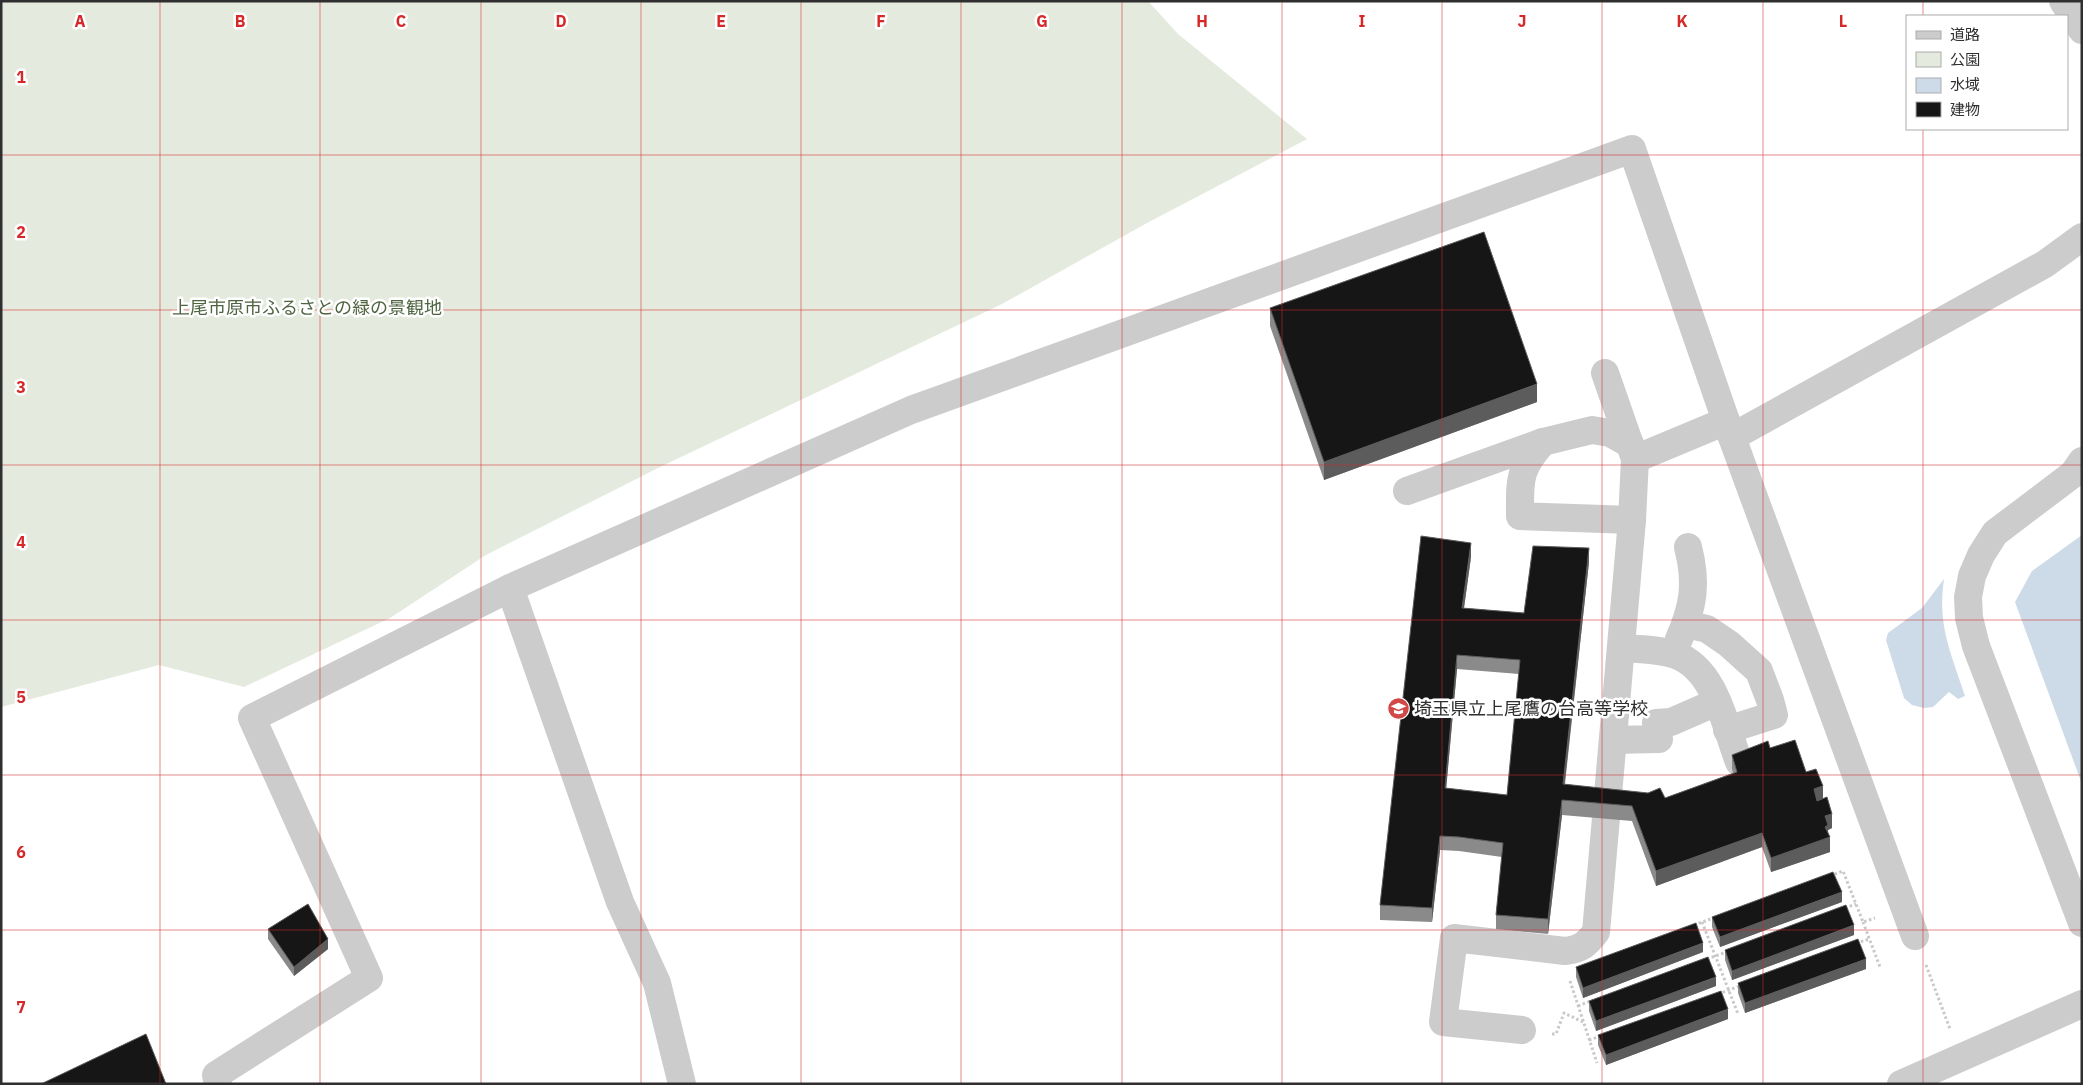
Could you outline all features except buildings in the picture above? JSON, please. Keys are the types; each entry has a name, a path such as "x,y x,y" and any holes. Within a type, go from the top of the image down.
{"street":[{"path":"2064,1 2082,30"},
{"path":"218,1084 216,1075 369,978 252,718 510,588 911,410 1632,149 1729,429 1915,936"},
{"path":"1633,452 1729,429 2045,264 2082,238"},
{"path":"1522,1030 1443,1022 1454,938 1565,951 1580,949 1596,932 1632,520 1633,452 1605,373"},
{"path":"1407,491 1544,442 1592,430 1610,433 1633,452"},
{"path":"1544,442 1529,458 1520,479 1520,516 1632,520"},
{"path":"2082,461 2073,474 1996,533 1981,555 1972,576 1968,597 1976,646 2082,923"},
{"path":"1672,654 1686,624 1694,595 1693,567 1688,547"},
{"path":"510,588 620,902 657,983 682,1084"},
{"path":"1686,624 1707,629 1729,644 1758,672 1770,700 1774,715 1727,730"},
{"path":"1702,673 1729,644"},
{"path":"1622,648 1672,654 1690,663 1702,673 1712,687 1739,762"},
{"path":"1613,740 1659,739 1656,723 1671,722 1717,702"},
{"path":"1902,1084 2082,1004"}],"path":[{"path":"1825,878 1843,871 1880,967"},
{"path":"1839,911 1856,904"},
{"path":"1864,922 1904,907"},
{"path":"1692,925 1719,916"},
{"path":"1702,922 1738,1014"},
{"path":"1915,936 1961,1058"},
{"path":"1852,945 1870,938"},
{"path":"1706,959 1732,950"},
{"path":"1569,979 1597,1064"},
{"path":"1709,997 1746,984"},
{"path":"1578,1006 1596,999"},
{"path":"1589,1040 1608,1034"}],"green space":[{"name":"上尾市原市ふるさとの緑の景観地","path":"1,1 1148,1 1178,34 1307,139 1147,223 1002,304 660,467 486,555 390,618 244,687 159,665 1,707"}],"water":[{"path":"2082,535 2082,784 2015,602 2032,571"},
{"path":"1944,579 1942,611 1944,625 1950,652 1965,696 1958,699 1949,692 1933,707 1924,708 1912,705 1904,698 1886,640 1888,633 1922,608"}],"place":[{"name":"埼玉県立上尾鷹の台高等学校","path":"1398,709"}]}
